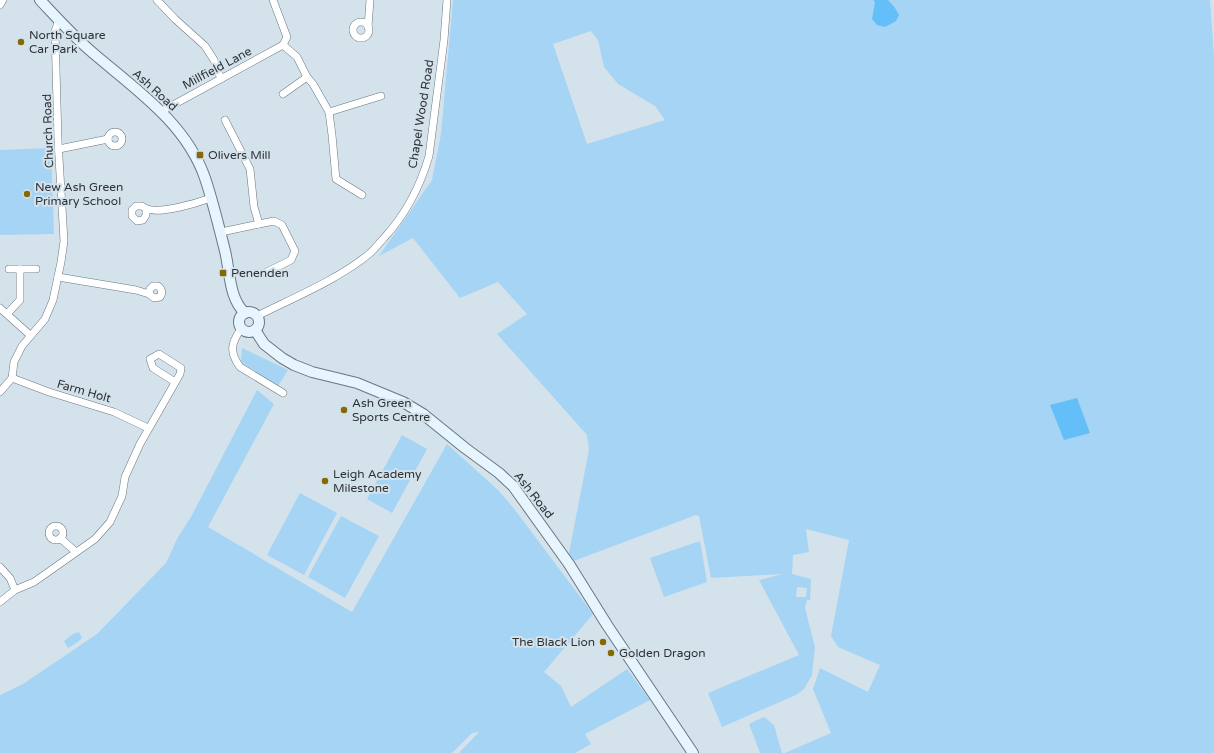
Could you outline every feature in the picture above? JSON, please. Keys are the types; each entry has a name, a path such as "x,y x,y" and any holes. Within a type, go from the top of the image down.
{"street":[{"path":"0,5 3,0"},
{"name":"Ash Road","path":"40,0 92,52 162,111 196,158 205,177 221,233 234,295 238,305 245,313"},
{"path":"157,0 174,19 205,46 214,60 221,78"},
{"path":"274,0 287,37 283,45 297,57 307,77 313,84 329,112 336,179 362,195"},
{"path":"368,27 370,0"},
{"name":"Chapel Wood Road","path":"257,316 310,290 370,254 404,213 424,174 428,156 444,40 447,0"},
{"name":"Church Road","path":"0,392 12,378 14,362 22,346 45,318 53,300 62,262 64,240 55,31 59,20"},
{"name":"Millfield Lane","path":"162,111 283,45"},
{"path":"283,94 307,77"},
{"path":"329,112 381,96"},
{"path":"225,120 250,169 254,207 259,224"},
{"path":"59,149 108,139"},
{"path":"146,209 160,210 182,207 211,198"},
{"path":"221,233 226,230 274,221 282,225 295,251 291,260 265,273"},
{"path":"9,269 36,269"},
{"path":"7,314 20,300 20,269"},
{"path":"58,277 150,294"},
{"path":"0,308 30,335"},
{"path":"251,312 257,316 259,323 256,330 248,332 242,329 239,320 245,313 251,312"},
{"path":"242,329 233,342 232,352 235,360 240,367 283,393"},
{"name":"Ash Road","path":"256,330 264,344 294,365 317,373 357,383 403,402 423,414 514,486 569,564 607,625 693,753"},
{"name":"Farm Holt","path":"12,378 49,392 114,412 148,428"},
{"path":"0,602 15,590 34,582 95,539 110,522 122,496 125,477 148,428 175,382"},
{"path":"60,538 76,552"},
{"path":"0,567 10,578 15,590"}],"shaded area":[{"path":"453,0 1210,0 1214,56 1214,753 785,753 831,733 813,689 820,668 868,692 880,665 838,647 831,636 849,540 806,529 809,552 793,555 792,574 811,579 810,600 807,600 805,608 815,647 812,675 804,689 796,695 722,727 708,693 799,655 759,580 783,574 711,578 699,516 696,515 571,562 568,558 589,450 587,435 497,334 527,314 498,282 460,298 413,238 379,256 432,180 441,134","holes":["591,31 598,40 604,67 618,84 655,106 665,120 587,144 553,44","797,587 807,588 806,597 796,597"]},
{"path":"51,148 54,234 0,235 0,150"},
{"path":"242,348 288,370 278,386 241,362"},
{"path":"257,390 274,404 208,527 352,612 447,444 498,490 515,510 593,614 544,672 561,686 571,707 627,669 650,700 585,734 591,744 575,753 459,753 479,732 472,733 452,753 0,753 0,695 23,684 97,634 166,563 178,537 191,517"},
{"path":"402,435 427,449 392,513 367,499"},
{"path":"300,493 337,513 304,575 267,555"},
{"path":"341,516 379,536 345,598 308,577"},
{"path":"700,541 707,582 664,597 650,558"},
{"path":"79,632 82,638 68,648 64,641 73,634"},
{"path":"764,717 774,725 782,753 760,753 749,724"}],"water":[{"path":"873,0 888,0 899,15 896,21 885,27 877,25 872,19 875,2"},
{"path":"1077,398 1090,433 1064,440 1050,405"}],"place":[{"name":"North Square Car Park","path":"21,42"},
{"name":"Olivers Mill","path":"200,155"},
{"name":"New Ash Green Primary School","path":"27,194"},
{"name":"Penenden","path":"223,273"},
{"name":"Ash Green Sports Centre","path":"344,410"},
{"name":"Leigh Academy Milestone","path":"325,481"},
{"name":"The Black Lion","path":"603,642"},
{"name":"Golden Dragon","path":"611,653"}]}
